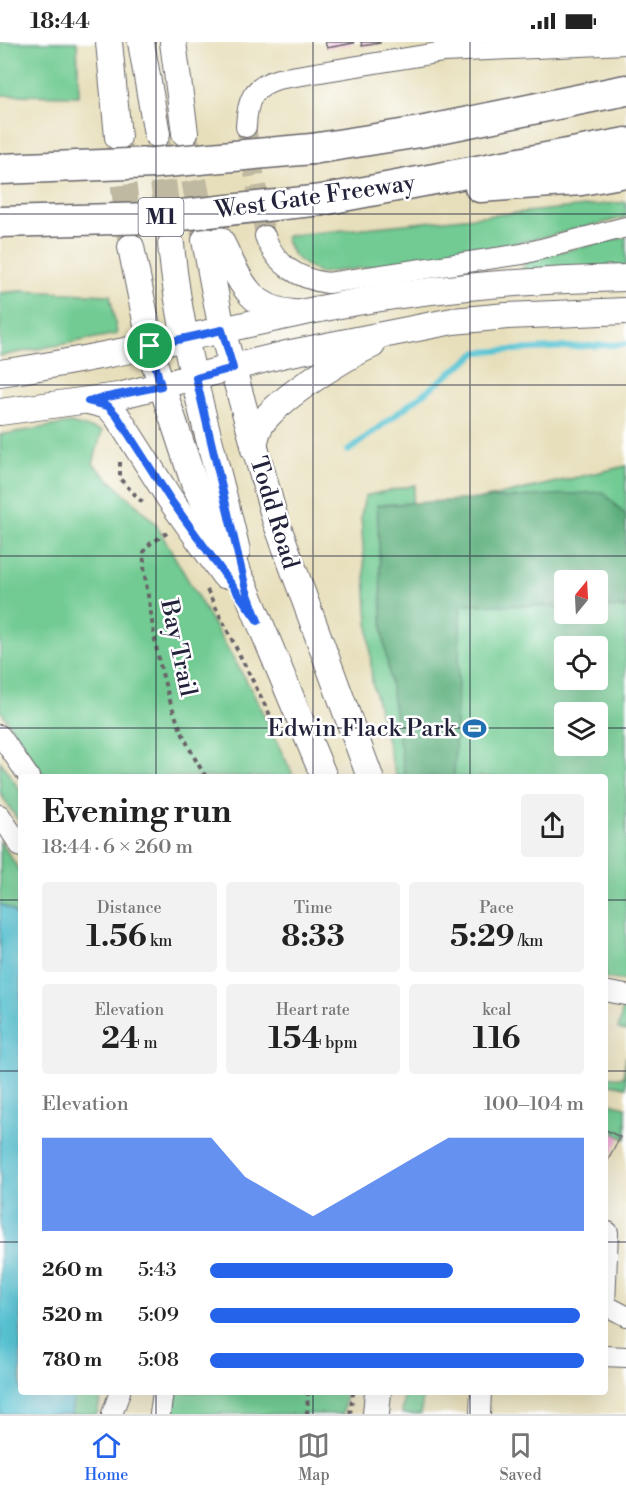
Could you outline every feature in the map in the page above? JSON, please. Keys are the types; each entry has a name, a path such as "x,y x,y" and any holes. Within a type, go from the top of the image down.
{"highway":[{"name":"West Gate Freeway","path":"0,169 154,163 312,149 420,132 626,90"},
{"name":"West Gate Freeway","path":"0,222 153,218 332,199 626,143"},
{"path":"332,199 581,180 626,172"}],"main road":[{"path":"109,42 118,137"},
{"path":"141,42 157,134"},
{"path":"173,42 185,133"},
{"name":"Todd Road","path":"300,314 274,310 259,303 213,240 222,330 254,449 300,593 369,774"},
{"name":"Todd Road","path":"171,244 175,282 186,338 246,589"},
{"name":"Todd Road","path":"131,248 150,346 161,386 200,498 246,589 323,774"},
{"path":"0,373 150,346 300,314 458,287 626,278"},
{"path":"0,412 88,401 196,378 286,354 417,328 507,316 626,311"},
{"path":"254,449 258,429 276,408 356,352 417,328"},
{"path":"88,401 108,406 117,416 170,499 258,621"},
{"path":"376,1414 378,1395"}],"street":[{"path":"246,127 252,93 266,83 279,79 443,52 626,44"},
{"path":"265,236 271,250 289,269 312,281 328,283 522,254 626,227"},
{"path":"0,735 27,774"},
{"path":"0,816 18,843"},
{"path":"608,992 626,994"},
{"path":"608,1307 626,1316"},
{"path":"608,1356 626,1357"},
{"path":"112,1414 119,1395"},
{"path":"120,1395 120,1414"},
{"path":"160,1414 163,1395"},
{"path":"480,1414 481,1395"}],"path":[{"name":"Bay Trail","path":"174,537 170,531 150,544 144,552 154,637 160,672 172,710 193,757 204,774"},
{"path":"202,582 280,736"},
{"path":"307,1414 308,1395"},
{"path":"350,1414 353,1395"}],"green space":[{"path":"0,42 77,42 79,96 0,95"},
{"path":"626,202 626,217 550,236 436,258 320,273 294,255 285,236"},
{"path":"626,237 626,265 519,274 528,259"},
{"path":"21,291 110,295 117,334 0,356 0,293"},
{"path":"70,423 102,431 93,464 155,523 250,687 293,774 43,774 0,710 0,435"},
{"name":"Edwin Flack Park","path":"626,466 626,981 608,978 608,774 395,774 372,682 361,516 365,496 415,485 409,516"},
{"path":"603,492 626,516 626,608 608,607 608,570 554,570 554,607 461,604 454,774 405,774 383,636 377,505"},
{"path":"0,761 18,788 18,820 0,793"},
{"path":"0,841 18,868 18,918 13,911 0,904"},
{"path":"623,1006 626,1007 626,1031 618,1029"},
{"path":"626,1056 626,1087 608,1083 608,1076 623,1078"},
{"path":"608,1103 626,1107 626,1139 608,1130"},
{"path":"74,1395 101,1395 97,1414 71,1414"},
{"path":"176,1395 346,1395 343,1414 174,1414"},
{"path":"404,1395 423,1395 421,1414 402,1414"}],"water":[{"path":"0,904 13,911 18,918 18,1395 74,1395 71,1414 0,1414"}],"building":[{"path":"325,42 353,42 354,43 327,48"},
{"path":"361,42 380,42 380,43 362,46"},
{"path":"608,1131 620,1137 608,1160"}],"waterway":[{"path":"348,451 478,352 626,344"}],"tunnel":[{"path":"246,127 265,236"},
{"path":"187,142 204,233"},
{"path":"158,143 170,235"},
{"path":"119,146 130,238"}],"place":[{"name":"Edwin Flack Park","path":"474,729"}],"route":[{"path":"222,330 233,368 196,378 246,589 258,621 170,499 117,416 108,406 88,401 161,386 150,346 222,330"}]}
